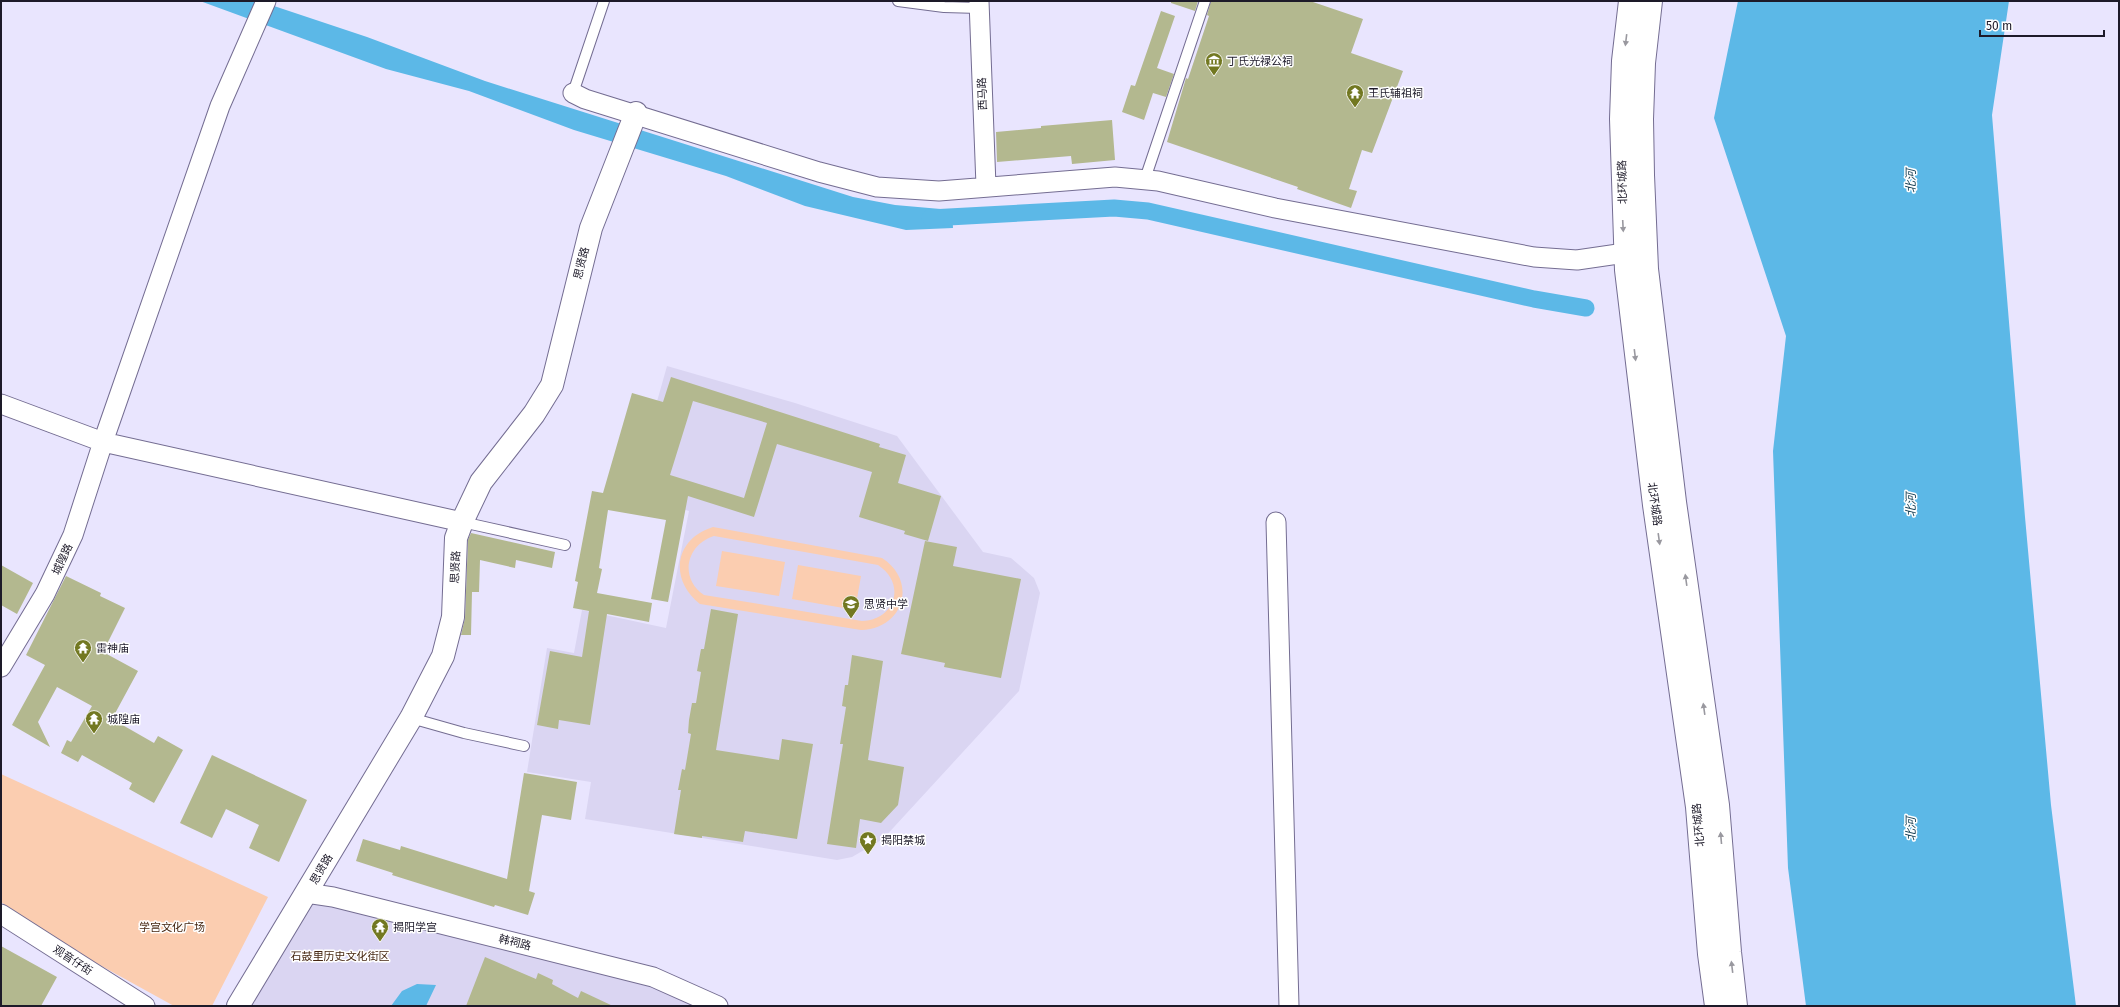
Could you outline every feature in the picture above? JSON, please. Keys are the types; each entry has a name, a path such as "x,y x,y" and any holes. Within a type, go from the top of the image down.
{"main road":[{"name":"北环城路","path":"1630,1 1623,61 1621,119 1625,253 1630,317 1652,489 1697,807 1709,954 1716,1006"},
{"name":"北环城路","path":"1651,1 1644,63 1642,119 1642,175 1647,269 1675,502 1718,805 1736,1006"},
{"name":"思贤路","path":"238,1006 412,718 447,644 452,617 456,538 468,506 481,482 534,414 552,385 590,228 635,117"}],"street":[{"name":"城隍路","path":"1,667 46,594 73,535 103,442 220,106 266,1"},
{"name":"西马路","path":"979,5 986,186"},
{"path":"572,93 635,117 819,172 877,186 939,191 986,186 1115,177 1145,179 1275,208 1534,257 1577,260 1625,253"},
{"path":"1,404 103,442 462,522"},
{"path":"1276,522 1289,1006"},
{"name":"韩祠路","path":"306,893 333,897 653,977 718,1006"},
{"name":"观音仔街","path":"1,914 145,1006"}],"lane":[{"path":"572,93 604,1"},
{"path":"898,1 944,7 979,5"},
{"path":"1145,179 1205,1"},
{"path":"462,522 565,545"},
{"path":"412,718 464,733 524,746"}],"shaded area":[{"name":"思贤中学","path":"667,366 795,403 897,436 983,552 1011,558 1034,578 1040,593 1019,691 883,839 852,857 837,860 585,819 591,782 527,772 547,648 574,653 582,610 666,628 689,511 631,494"},
{"name":"石鼓里历史文化街区","path":"314,899 645,975 709,1006 250,1006"}],"green space":[{"path":"713,527 882,558 893,568 900,579 903,591 901,602 896,613 887,622 876,628 861,630 700,604 683,584 680,572 680,561 684,550 690,541 700,533","holes":["714,536 878,565 887,573 892,582 894,591 893,600 889,608 882,614 873,619 862,621 704,595 696,588 691,580 689,571 689,562 692,554 705,540"]},
{"path":"722,551 785,562 779,596 716,586"},
{"path":"798,565 861,576 855,610 792,599"},
{"name":"学宫文化广场","path":"1,774 268,897 212,1006 174,1006 67,947 1,902"}],"water":[{"path":"200,1 259,1 367,37 485,81 853,197 895,205 952,210 953,228 906,230 805,206 726,176 574,130 469,91 386,69"},
{"name":"北河","path":"1738,1 2009,1 1992,115 2025,517 2051,805 2076,1006 1806,1006 1788,868 1773,451 1786,336 1714,118"},
{"path":"417,984 436,985 426,1006 391,1006 402,991"}],"building":[{"path":"1171,1 1198,1 1195,11 1171,3"},
{"path":"1211,1 1310,1 1363,19 1351,53 1403,71 1372,153 1362,150 1349,189 1357,191 1351,208 1297,189 1298,187 1167,142 1186,78 1188,79 1209,16 1207,15"},
{"path":"1161,11 1175,16 1157,68 1174,74 1166,97 1153,93 1144,120 1122,112 1131,85 1135,86"},
{"path":"1112,120 1115,160 1072,164 1071,156 997,162 996,132 1041,128 1041,126"},
{"path":"671,377 880,444 879,447 906,455 898,483 941,496 928,541 904,534 905,531 859,517 872,472 777,444 754,517 688,496 668,602 651,599 666,520 608,510 599,568 602,569 597,593 652,603 649,622 607,614 590,725 559,720 558,729 537,725 550,651 582,657 589,611 573,608 578,582 575,581 592,491 603,493 632,393 663,402","holes":["693,401 767,423 744,498 670,475"]},
{"path":"471,533 555,552 552,568 516,560 515,568 480,560 479,592 472,592 471,635 461,635 465,618 468,540"},
{"path":"925,541 957,547 953,566 1021,579 1001,678 944,667 945,663 901,654"},
{"path":"1,565 33,583 17,614 1,605"},
{"path":"66,576 101,593 100,596 125,608 103,652 138,671 112,719 154,743 158,736 183,750 154,803 129,789 132,783 82,755 78,762 61,753 67,740 71,742 92,706 57,687 38,722 50,747 12,725 45,665 26,655"},
{"path":"711,609 738,614 716,750 779,760 782,739 813,744 797,839 745,831 743,842 702,836 702,838 674,834 681,790 678,790 682,769 685,770 691,734 688,733 689,720 692,703 696,703 701,672 697,671 701,649 704,649"},
{"path":"852,655 883,661 868,760 904,767 898,805 881,823 860,819 856,848 827,844 843,744 840,744 846,707 842,706 845,685 848,685"},
{"path":"212,755 307,800 279,862 249,848 259,825 226,809 212,838 180,823"},
{"path":"524,773 577,782 571,820 542,815 529,891 535,893 528,915 495,905 494,907 392,875 393,873 356,861 363,839 400,850 401,846 507,879"},
{"path":"1,946 57,977 41,1006 1,1006"},
{"path":"485,957 536,979 538,973 553,980 552,984 578,998 581,991 613,1006 466,1006"}],"waterway":[{"path":"930,218 1114,208 1148,211 1534,299 1586,308"}],"place":[{"name":"丁氏光禄公祠","path":"1214,76"},
{"name":"王氏辅祖祠","path":"1355,108"},
{"name":"思贤中学","path":"851,619"},
{"name":"雷神庙","path":"83,663"},
{"name":"城隍庙","path":"94,734"},
{"name":"揭阳禁城","path":"868,855"},
{"name":"揭阳学宫","path":"380,942"}]}
